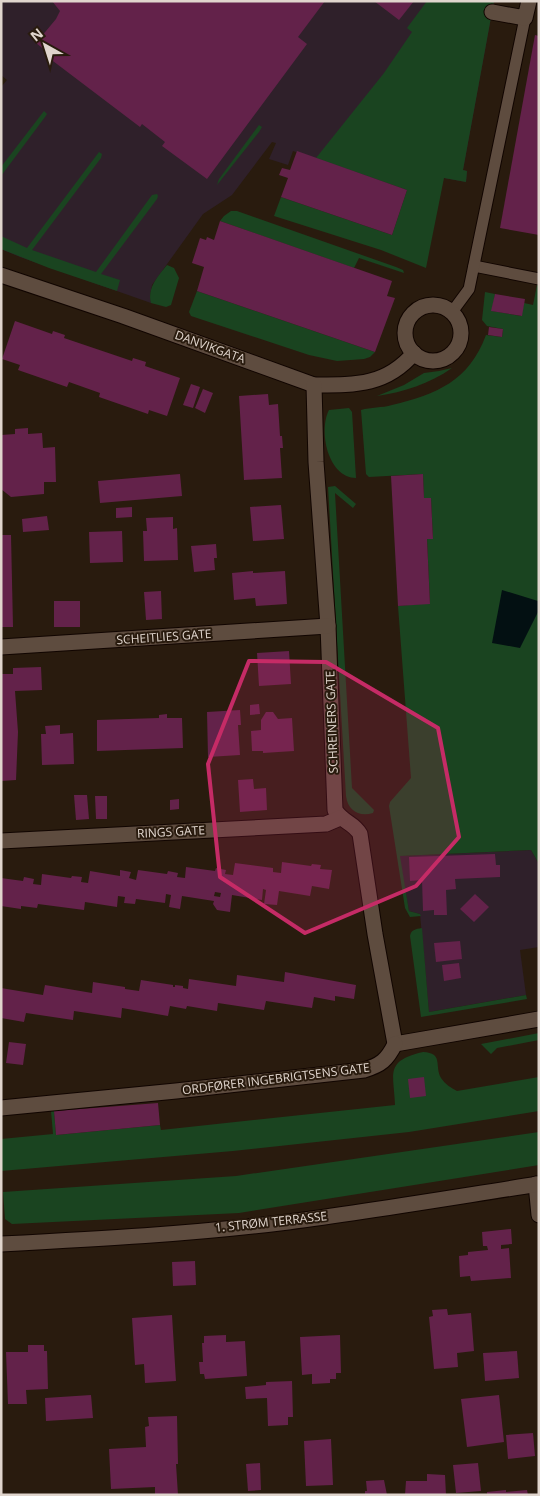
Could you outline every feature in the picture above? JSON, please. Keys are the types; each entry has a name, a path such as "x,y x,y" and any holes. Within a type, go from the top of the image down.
{"street":[{"path":"492,12 525,18 529,1"},
{"name":"DANVIKGATA","path":"3,280 123,316 314,385 362,384 380,379 405,364 414,353"},
{"path":"434,305 444,307 452,312 460,327 461,336 454,352 438,360 430,360 414,353 408,346 406,327 416,311 424,306 434,305"},
{"name":"SCHREINERS GATE","path":"314,385 316,462 328,626 335,810 340,818"},
{"name":"SCHEITLIES GATE","path":"1,647 328,626"},
{"path":"340,818 357,829 360,834 375,934 395,1044 539,1019"},
{"name":"RINGS GATE","path":"1,841 326,824 340,818"},
{"name":"ORDFØRER INGEBRIGTSENS GATE","path":"1,1108 364,1070 383,1062 390,1056 395,1044"},
{"path":"537,1184 539,1215"},
{"name":"1. STRØM TERRASSE","path":"1,1244 142,1236 286,1222 537,1184"}],"lane":[{"path":"452,312 469,289 525,18"},
{"path":"474,266 539,279"}],"highlighted area":[{"path":"249,661 326,662 438,728 459,837 416,886 305,933 220,877 208,764"}],"shaded area":[{"path":"1,1 494,1 463,170 467,171 466,182 444,178 407,190 293,151 288,165 269,159 276,143 272,142 232,195 203,214 152,285 151,303 20,257 1,249 1,87 7,80 1,75"},
{"path":"502,590 538,601 539,610 520,648 492,643"},
{"path":"531,850 539,864 539,947 520,950 526,995 429,1012 420,914 409,911 399,856"}],"green space":[{"path":"427,1 494,1 463,170 467,171 466,182 444,178 426,268 381,250 274,216 281,197 392,235 407,190 316,158 384,73 412,32 407,28"},
{"path":"44,111 47,114 1,176 1,167"},
{"path":"259,125 262,127 259,132 217,185 219,179"},
{"path":"99,152 102,154 101,158 32,250 96,272 152,195 157,194 157,199 101,274 120,280 117,291 49,268 1,249 1,236 27,248"},
{"path":"231,211 237,211 396,267 403,270 404,273 359,258 354,268 220,221"},
{"path":"167,265 174,268 179,278 171,305 166,307 151,303 150,298 154,282"},
{"path":"539,275 539,864 531,850 400,856 409,911 421,916 410,917 405,908 389,806 390,802 411,778 398,606 430,603 427,539 433,538 431,498 424,498 423,474 369,477 366,474 361,410 408,401 450,383 470,364 479,351 486,335 502,337 503,329 487,326 482,320 485,292 495,294 492,311 521,316 524,303 533,305"},
{"path":"197,291 375,352 370,357 364,359 337,361 309,355 191,316 189,312"},
{"path":"452,368 416,387 377,396 404,385 424,373"},
{"path":"349,408 352,412 356,478 346,476 338,470 332,462 325,441 326,419 329,410"},
{"path":"335,486 356,504 353,508 335,493 352,788 374,810 373,813 368,814 355,812 349,806 346,796 328,487"},
{"path":"422,928 429,1012 526,995 527,999 421,1017 410,936 414,930"},
{"path":"539,1033 539,1040 497,1048 491,1054 481,1044"},
{"path":"423,1052 434,1055 441,1078 448,1086 457,1091 539,1077 539,1111 409,1132 233,1151 1,1171 1,1139 53,1134 51,1111 54,1111 56,1135 160,1125 161,1130 395,1105 394,1070 402,1060"},
{"path":"539,1132 539,1165 239,1213 12,1224 5,1219 3,1192 236,1176"}],"building":[{"path":"52,1 325,1 298,37 307,44 207,179 162,146 165,142 142,124 140,127 49,58 54,52 48,48 46,51 36,43 56,19 60,11"},
{"path":"374,1 414,1 399,20"},
{"path":"535,35 539,36 539,235 500,228"},
{"path":"297,151 407,190 392,235 281,197 288,178 279,175 282,168 290,170"},
{"path":"220,221 392,281 387,296 395,298 375,352 197,291 204,267 192,263 200,238 206,240 207,237 214,240"},
{"path":"495,294 525,299 522,316 491,311"},
{"path":"15,321 52,334 53,331 65,335 64,338 132,361 133,358 146,362 145,366 180,378 167,416 149,410 148,414 99,397 100,393 69,382 67,387 18,370 20,365 2,359"},
{"path":"489,327 503,329 502,337 488,335"},
{"path":"191,384 200,387 193,408 183,405"},
{"path":"203,389 213,393 205,413 195,408"},
{"path":"268,394 269,405 278,404 280,436 282,436 283,448 280,448 282,478 244,480 239,396"},
{"path":"28,428 28,434 42,433 43,448 55,447 56,482 44,482 44,494 11,497 1,489 1,435 15,434 15,429"},
{"path":"180,474 182,496 100,503 98,481"},
{"path":"423,474 424,498 431,498 433,539 427,539 430,604 398,606 391,476"},
{"path":"281,505 284,539 253,541 250,507"},
{"path":"132,507 132,517 116,518 116,508"},
{"path":"47,516 49,530 23,532 22,519"},
{"path":"173,517 173,529 177,528 178,560 144,561 143,531 147,531 146,518"},
{"path":"122,531 123,562 90,563 89,532"},
{"path":"1,535 11,535 13,627 1,627"},
{"path":"216,544 217,558 214,558 215,570 194,572 191,546"},
{"path":"253,571 253,573 285,571 287,604 256,606 255,598 234,600 232,573"},
{"path":"161,591 162,619 146,620 144,592"},
{"path":"54,601 80,601 80,627 54,627"},
{"path":"289,651 291,684 259,686 257,653"},
{"path":"41,667 42,690 15,691 18,732 16,780 1,781 1,674 13,674 13,668"},
{"path":"259,704 260,714 250,715 250,705"},
{"path":"240,710 241,725 238,725 240,755 208,757 207,712"},
{"path":"266,712 273,712 278,719 292,718 294,751 263,753 263,751 252,751 251,731 261,730 261,720"},
{"path":"167,714 167,718 182,718 183,748 97,751 97,720 159,718 159,715"},
{"path":"60,725 60,734 73,733 74,764 42,765 41,734 46,734 45,726"},
{"path":"253,779 254,789 266,788 267,810 240,812 238,780"},
{"path":"74,795 87,795 89,819 76,820"},
{"path":"95,796 107,796 107,819 96,819"},
{"path":"179,799 179,809 170,810 170,800"},
{"path":"495,854 496,865 500,865 500,877 455,879 456,889 446,890 447,915 434,915 434,910 423,911 422,880 410,881 409,857"},
{"path":"282,862 311,866 312,864 321,865 320,869 332,870 329,889 312,886 310,896 279,891 277,905 264,904 266,890 263,889 262,900 232,895 230,912 217,910 213,904 214,901 182,896 180,909 169,907 171,895 166,894 165,903 136,899 135,904 124,903 125,897 118,896 117,907 85,902 84,910 38,904 37,908 21,906 21,909 1,906 1,878 23,881 24,877 34,879 33,884 41,885 42,874 71,878 72,876 82,877 81,882 88,883 90,871 120,876 120,870 131,872 129,878 136,880 138,870 167,874 168,871 178,873 177,877 185,878 186,867 215,871 216,868 226,870 225,874 233,875 235,863 273,868 273,872 281,873","holes":["215,892 221,893 220,897 214,896"]},
{"path":"475,894 489,907 474,922 460,909"},
{"path":"460,941 462,959 436,962 434,943"},
{"path":"459,963 461,978 444,981 442,965"},
{"path":"285,972 356,985 354,999 335,996 335,1001 314,997 312,1008 266,1001 264,1010 218,1003 217,1011 187,1006 186,1009 170,1006 168,1016 122,1008 121,1018 74,1011 73,1020 26,1013 24,1022 1,1018 1,988 43,995 45,985 92,993 93,982 139,991 141,980 173,985 173,987 175,985 183,986 183,988 188,989 189,979 236,986 237,975 284,982"},
{"path":"9,1042 26,1044 23,1065 6,1063"},
{"path":"424,1077 426,1096 410,1098 408,1079"},
{"path":"158,1103 160,1125 56,1135 54,1111"},
{"path":"511,1229 512,1244 501,1245 501,1249 509,1248 511,1278 471,1281 470,1276 460,1277 459,1256 468,1255 468,1252 488,1250 487,1246 483,1246 482,1232"},
{"path":"195,1261 196,1285 173,1286 172,1262"},
{"path":"447,1309 448,1315 471,1313 474,1351 457,1353 458,1367 434,1369 429,1317 433,1316 432,1310"},
{"path":"172,1315 176,1381 145,1383 144,1364 135,1365 132,1318"},
{"path":"226,1335 226,1342 245,1341 247,1376 205,1379 204,1374 200,1374 199,1362 203,1362 202,1343 204,1343 204,1336"},
{"path":"340,1335 341,1373 336,1373 336,1379 330,1379 330,1383 312,1384 312,1374 302,1375 300,1337"},
{"path":"28,1345 44,1345 44,1351 47,1351 48,1389 26,1390 27,1404 8,1404 6,1352 28,1352"},
{"path":"517,1351 519,1378 485,1381 483,1353"},
{"path":"292,1381 293,1417 288,1417 288,1425 268,1426 267,1398 246,1399 245,1387 266,1385 266,1382"},
{"path":"91,1395 93,1418 46,1421 45,1398"},
{"path":"499,1395 504,1442 467,1447 461,1399"},
{"path":"177,1416 178,1464 176,1464 178,1495 155,1495 155,1487 111,1489 109,1449 146,1447 145,1427 149,1426 148,1417"},
{"path":"533,1433 535,1456 508,1459 506,1435"},
{"path":"331,1439 333,1485 306,1486 304,1441"},
{"path":"260,1463 261,1490 248,1491 246,1464"},
{"path":"478,1463 481,1491 456,1493 453,1465"},
{"path":"427,1474 445,1475 446,1495 405,1495 406,1481 427,1481"},
{"path":"384,1480 387,1495 365,1495 365,1491 367,1491 366,1481"},
{"path":"506,1490 506,1492 527,1490 528,1495 487,1495 487,1492"}]}
